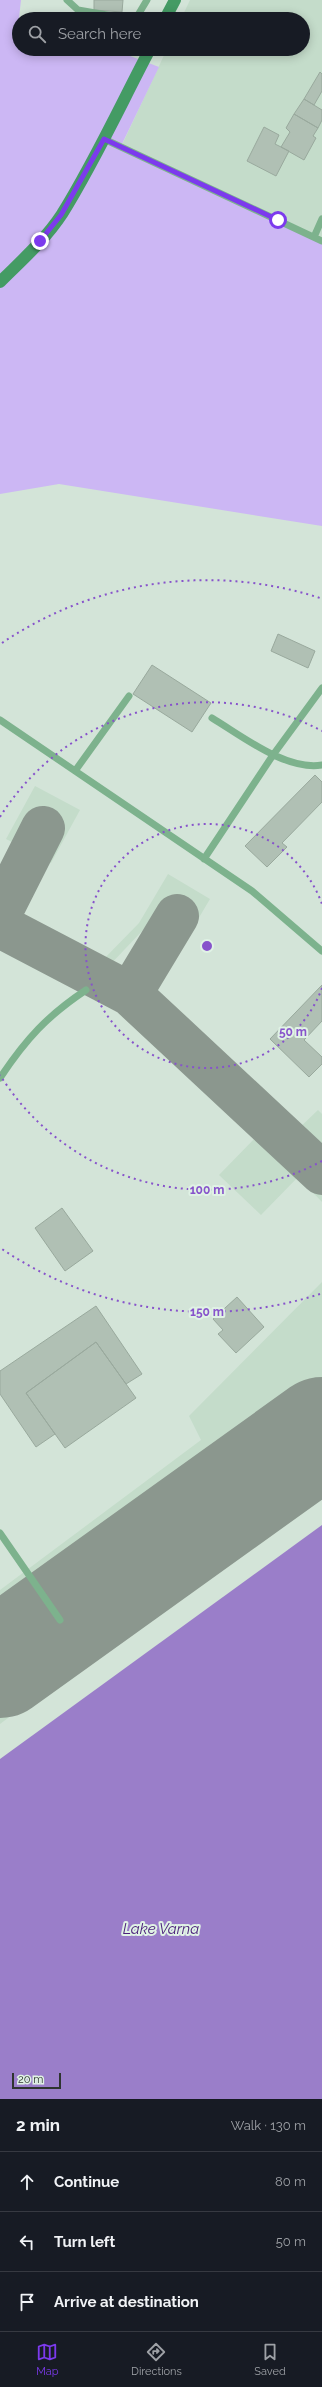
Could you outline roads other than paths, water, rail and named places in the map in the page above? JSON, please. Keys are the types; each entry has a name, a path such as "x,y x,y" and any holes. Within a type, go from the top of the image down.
{"street":[{"path":"169,12 175,0"},
{"path":"0,282 40,241 61,215 104,139 146,56"}],"lane":[{"path":"67,0 78,10 90,12"},
{"path":"140,12 147,0"},
{"path":"104,139 322,241"},
{"path":"314,237 322,219"},
{"path":"204,859 273,755 322,688"},
{"path":"75,771 129,696"},
{"path":"212,718 273,755 311,767 322,765"},
{"path":"0,720 252,891 322,951"},
{"path":"0,1078 32,1034 59,1008 86,990"},
{"path":"0,1533 60,1620"}],"water":[{"name":"Lake Varna","path":"322,1525 322,2099 0,2099 0,1759"}]}
